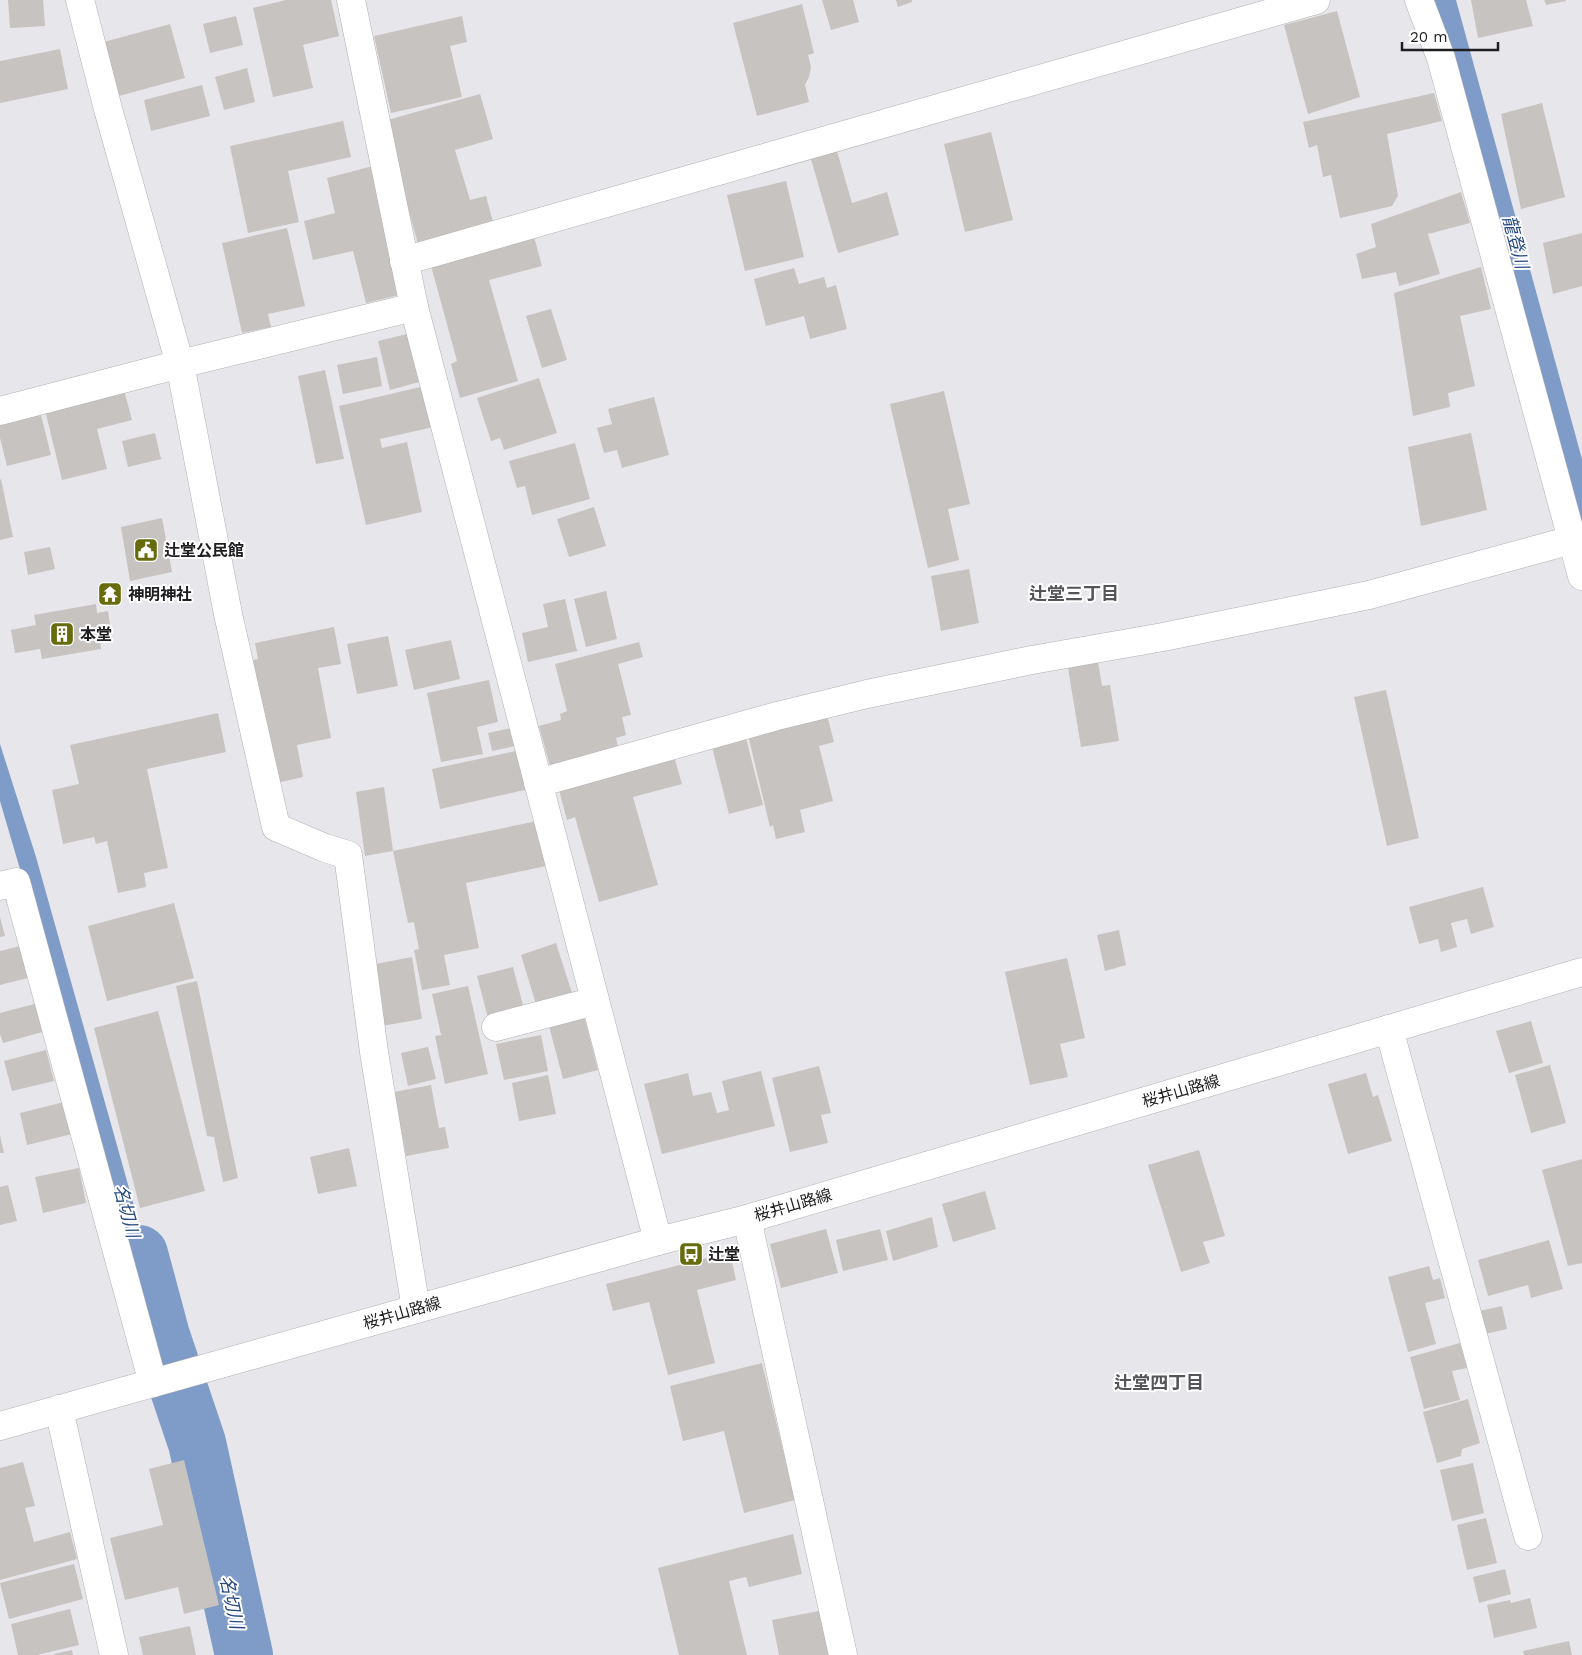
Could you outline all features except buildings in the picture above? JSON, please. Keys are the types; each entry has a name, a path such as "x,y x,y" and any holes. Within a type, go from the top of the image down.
{"street":[{"path":"80,0 108,109 180,364 228,614 276,827 348,855 374,1052 416,1309"},
{"path":"351,0 414,307 658,1241"},
{"path":"404,261 1316,0"},
{"path":"1419,0 1441,58 1582,576"},
{"path":"0,411 180,364 414,307"},
{"path":"538,783 777,716 867,694 1369,595 1572,540"},
{"path":"0,886 16,882 153,1383"},
{"name":"桜井山路線","path":"0,1426 658,1241 747,1219 1582,972"},
{"path":"496,1027 595,1001"},
{"path":"1389,1029 1528,1536"},
{"path":"747,1219 844,1655"},
{"path":"59,1410 114,1655"}],"water":[{"name":"龍登川","path":"1432,0 1456,0 1582,459 1582,547"},
{"path":"0,744 36,857 168,1327 151,1334 99,1138 0,801"}],"waterway":[{"name":"名切川","path":"139,1254 161,1336 197,1443 244,1655"}],"place":[{"name":"辻堂公民館","path":"146,550"},
{"name":"神明神社","path":"110,594"},
{"name":"本堂","path":"62,634"},
{"name":"辻堂","path":"691,1254"}],"district":[{"name":"辻堂三丁目","path":"1074,593"},
{"name":"辻堂四丁目","path":"1159,1382"}]}
